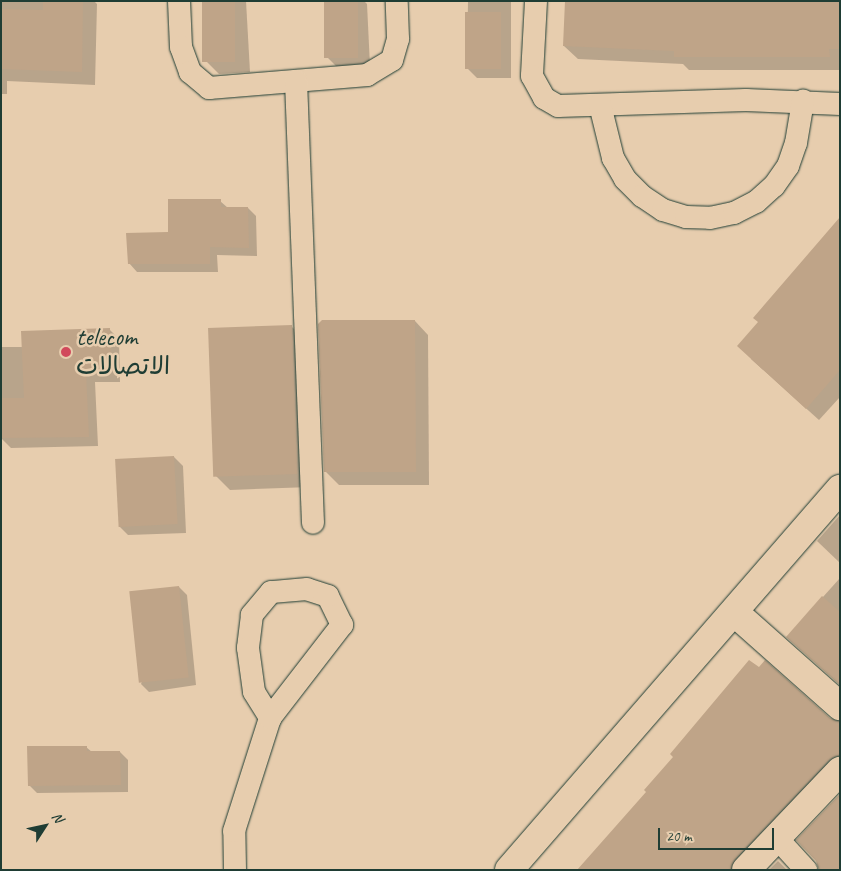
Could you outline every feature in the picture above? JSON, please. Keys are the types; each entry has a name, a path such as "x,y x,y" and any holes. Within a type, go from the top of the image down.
{"street":[{"path":"509,870 840,488"},
{"path":"734,612 840,706"},
{"path":"746,870 840,771"}],"lane":[{"path":"179,1 181,47 190,72 209,88 368,75 392,60 398,39 397,1"},
{"path":"536,1 532,76 538,92 558,106 803,101 840,104"},
{"path":"296,81 313,523"},
{"path":"600,105 613,158 624,179 642,196 662,210 686,217 710,218 734,213 756,202 774,186 788,166 796,143 803,101"},
{"path":"235,870 234,830 270,718 342,625 328,596 307,589 271,592 252,615 248,648 254,692 270,718"},
{"path":"776,837 806,870"}],"building":[{"path":"43,1 83,1 82,72 1,69 1,9 43,10"},
{"path":"202,1 235,1 235,62 202,62"},
{"path":"324,1 358,1 358,58 324,58"},
{"path":"565,1 840,1 840,49 829,49 830,57 674,57 674,51 563,46"},
{"path":"465,12 501,12 501,69 465,69"},
{"path":"168,199 221,199 221,207 248,207 249,248 210,247 210,264 128,264 126,233 168,232"},
{"path":"840,217 840,370 806,409 737,346 758,322 753,318"},
{"path":"322,320 415,320 416,472 324,472 318,324"},
{"path":"292,325 297,474 213,477 208,328"},
{"path":"110,328 111,373 86,373 89,437 1,438 1,398 24,398 21,331"},
{"path":"174,456 178,524 119,527 115,459"},
{"path":"179,586 189,677 139,683 129,591"},
{"path":"822,596 840,612 840,685 786,637"},
{"path":"749,660 759,667 765,660 830,718 840,721 840,756 829,760 735,859 731,870 577,870 646,792 644,790 673,757 670,754"},
{"path":"27,746 87,746 87,751 120,751 121,785 28,786"},
{"path":"840,794 840,870 819,870 816,861 796,840"}],"place":[{"name":"telecom الاتصالات","path":"66,352"}]}
